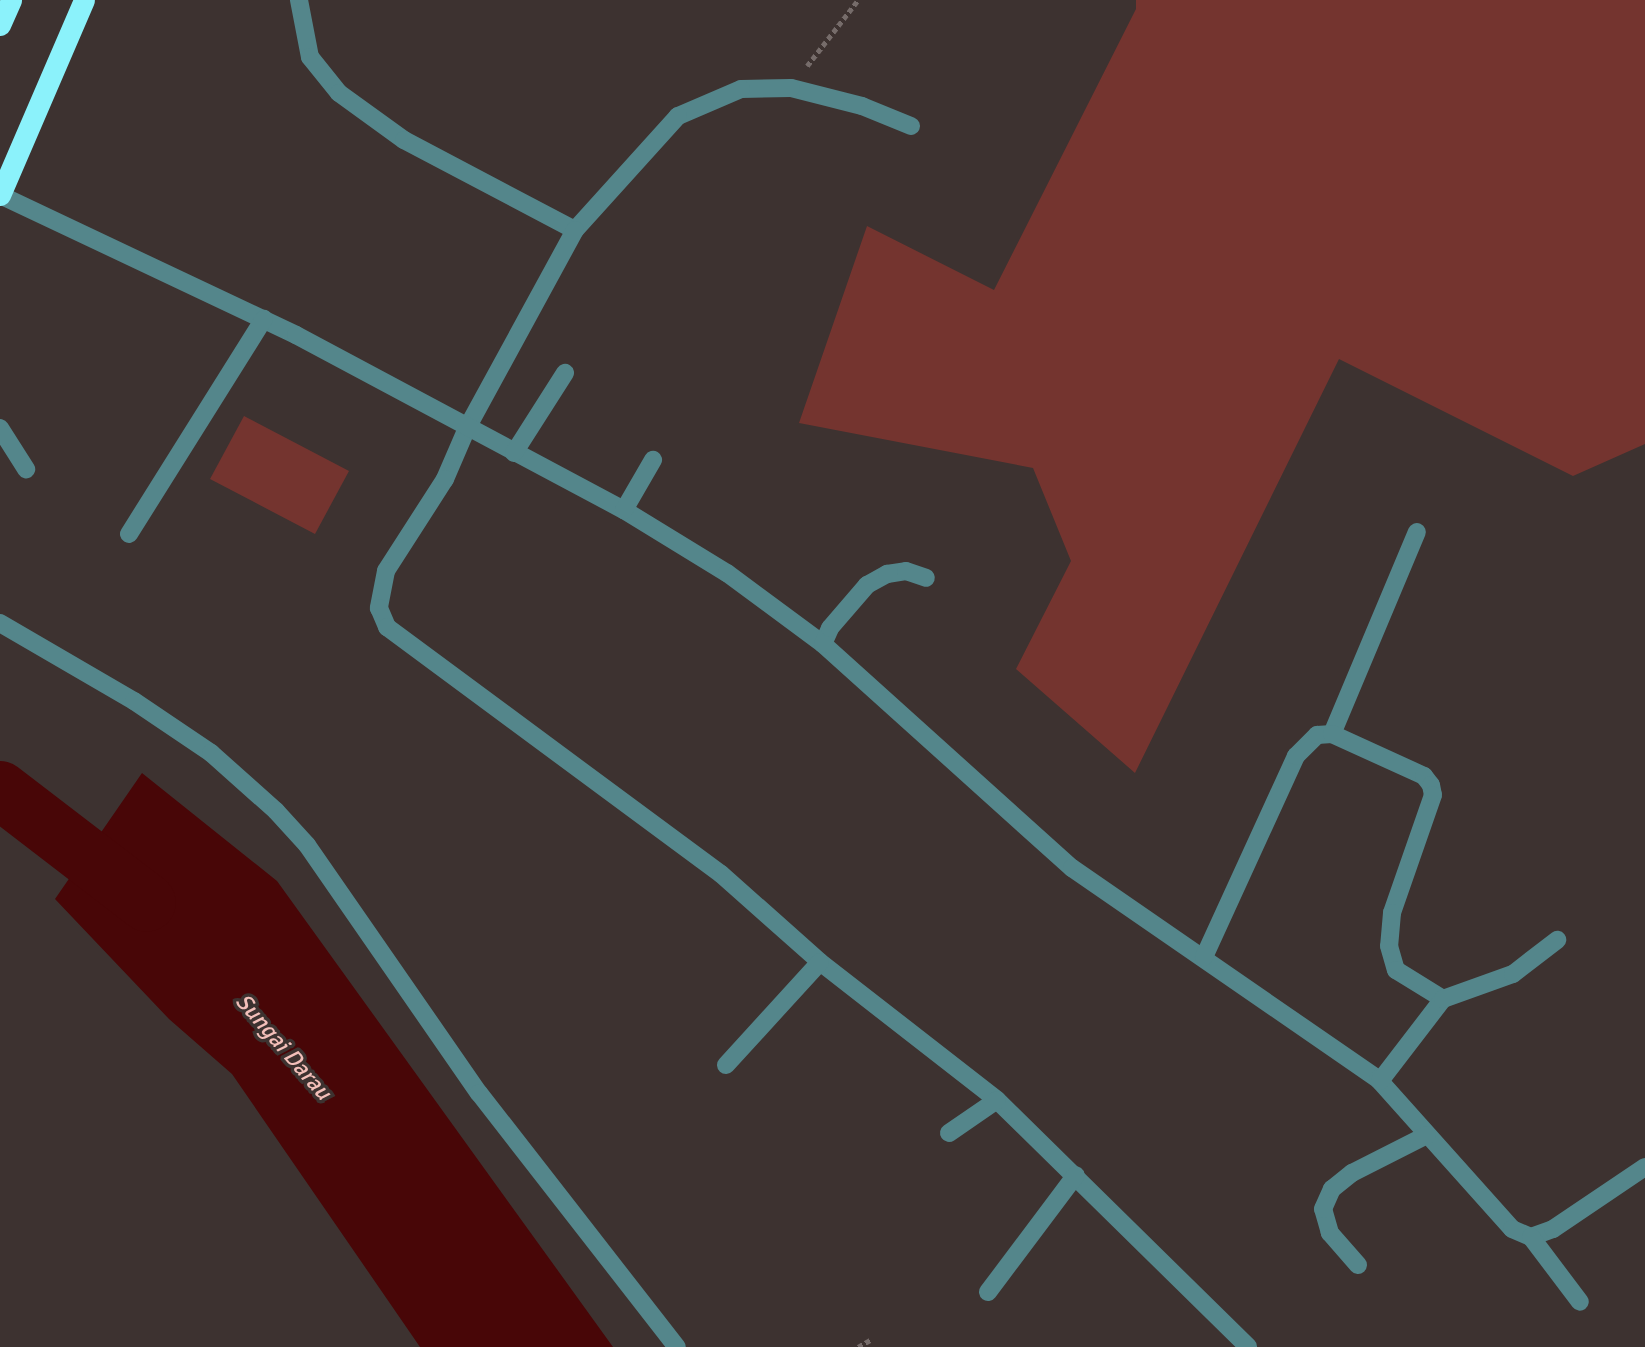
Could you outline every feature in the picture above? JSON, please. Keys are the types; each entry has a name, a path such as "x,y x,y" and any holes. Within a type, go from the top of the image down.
{"highway":[{"path":"0,25 11,0"},
{"path":"0,195 84,0"}],"street":[{"path":"299,0 310,57 340,93 404,140 575,230"},
{"path":"911,126 824,94 791,88 741,89 678,116 575,230 467,428 445,479 386,571 377,596 387,627 618,795 721,874 820,962 997,1100 1248,1347"},
{"path":"0,195 264,319 624,509 727,573 823,644 1072,868 1205,957 1396,1094 1427,1135 1512,1229 1531,1237 1580,1302"},
{"path":"128,534 264,319"},
{"path":"514,453 565,373"},
{"path":"0,428 26,469"},
{"path":"624,509 653,460"},
{"path":"1332,734 1418,532"},
{"path":"823,644 830,628 867,585 887,574 906,571 926,578"},
{"path":"0,623 134,701 211,753 284,820 307,845 479,1093 677,1347"},
{"path":"1205,957 1296,756 1317,735 1332,734 1424,776 1431,785 1433,795 1392,913 1389,946 1396,970 1443,999"},
{"path":"1380,1081 1443,999 1513,974 1557,940"},
{"path":"726,1065 820,962"},
{"path":"949,1133 997,1100"},
{"path":"1358,1265 1329,1233 1323,1209 1332,1189 1352,1173 1427,1135"},
{"path":"1531,1237 1553,1229 1645,1167"},
{"path":"988,1292 1076,1175"}],"path":[{"path":"791,88 858,0"},
{"path":"858,1347 872,1339"}],"shaded area":[{"path":"1136,0 1645,0 1645,444 1573,476 1339,359 1135,773 1016,669 1071,561 1033,468 799,423 867,226 994,290 1136,9"},
{"path":"244,416 349,471 315,534 210,479"}],"water":[{"path":"142,773 277,881 613,1347 420,1347 232,1074 169,1019 55,899"}],"waterway":[{"name":"Sungai Darau","path":"0,790 147,903"}]}
